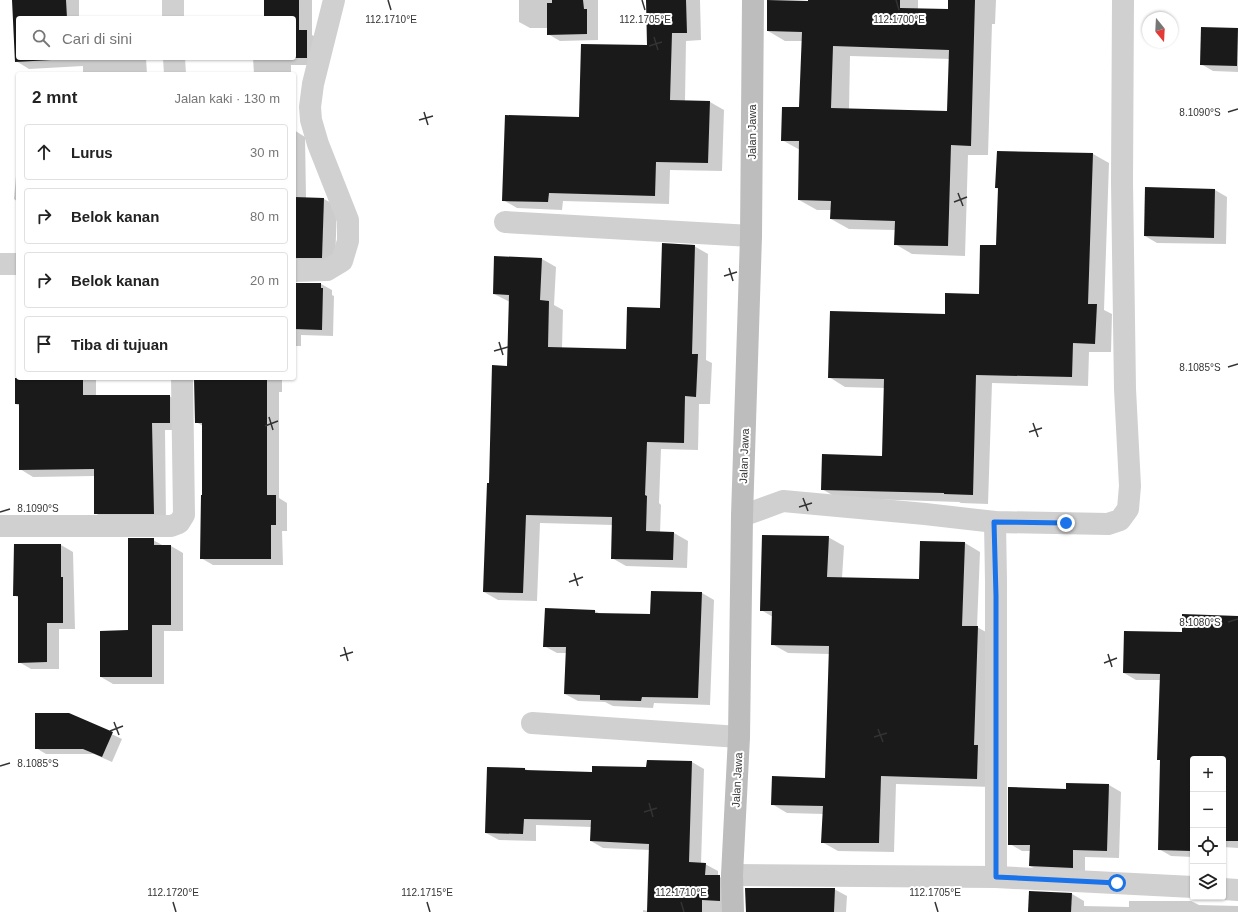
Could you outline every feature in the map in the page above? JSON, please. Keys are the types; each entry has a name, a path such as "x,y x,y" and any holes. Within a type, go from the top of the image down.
{"street":[{"path":"173,0 173,16"},
{"path":"296,271 326,270 342,261 348,241 348,220 318,144 311,120 310,107 313,84 334,0"},
{"name":"Jalan Jawa","path":"733,912 732,875 739,737 742,516 751,236 753,0"},
{"path":"742,516 783,502 925,514 994,522 1108,524 1120,520 1128,509 1130,486 1126,389 1122,182 1124,0"},
{"path":"174,60 175,72"},
{"path":"505,222 751,236"},
{"path":"0,264 16,264"},
{"path":"0,526 171,526 179,523 184,515 182,380"},
{"path":"994,522 996,588 996,877"},
{"path":"532,723 739,737"},
{"path":"732,875 996,877 1190,887"},
{"path":"1226,889 1238,890"}],"building":[{"path":"12,0 66,0 67,16 16,16 16,60 51,60 15,62"},
{"path":"264,0 299,0 299,30 307,30 307,58 296,58 296,16 264,16"},
{"path":"552,0 583,0 584,9 587,9 587,34 547,35 547,3 552,3"},
{"path":"646,0 686,0 687,33 672,33 670,100 710,101 708,163 656,162 655,196 549,193 548,202 502,201 505,115 579,117 581,44 647,45"},
{"path":"767,0 900,0 900,8 948,9 948,0 975,0 971,146 951,145 948,246 894,245 895,221 830,219 831,201 798,200 799,141 781,141 782,107 799,107 802,32 767,31","holes":["833,46 949,50 947,111 831,108"]},
{"path":"1201,27 1238,28 1237,66 1200,65"},
{"path":"997,151 1093,153 1088,304 1097,304 1095,344 1073,343 1072,377 976,375 973,495 821,490 822,454 882,456 884,379 828,378 830,311 945,314 945,293 979,294 980,245 996,245 998,188 995,188"},
{"path":"1145,187 1215,189 1214,238 1144,236"},
{"path":"296,197 324,198 322,258 296,258"},
{"path":"662,243 695,245 692,354 698,354 696,397 685,396 684,443 647,442 645,495 647,496 646,531 674,532 673,560 611,559 612,517 526,515 523,593 483,592 487,483 489,483 492,365 507,366 509,295 493,294 494,256 542,258 540,300 549,301 548,347 626,349 627,307 660,308"},
{"path":"296,283 321,283 321,288 323,288 322,330 296,329"},
{"path":"15,378 16,380 83,380 83,395 170,395 170,423 152,423 154,514 94,514 94,469 19,470 19,404 15,404"},
{"path":"194,380 267,380 267,495 276,495 276,525 271,525 271,559 200,559 202,423 195,423"},
{"path":"762,535 829,536 827,577 919,579 920,541 965,542 962,626 978,626 974,745 978,745 977,779 881,776 879,843 821,843 823,806 771,805 772,776 825,778 829,646 771,645 772,611 760,611"},
{"path":"128,538 154,538 154,545 171,545 171,625 152,625 152,677 100,677 100,631 128,630"},
{"path":"14,544 61,544 63,623 47,623 47,662 18,663 18,596 13,596"},
{"path":"651,591 702,592 698,698 642,697 641,701 600,700 600,695 564,694 566,647 543,647 545,608 595,610 595,613 650,614"},
{"path":"1182,614 1238,616 1238,841 1226,841 1226,756 1190,756 1190,851 1158,850 1160,760 1157,760 1160,674 1123,673 1124,631 1182,632"},
{"path":"35,713 69,713 113,732 102,757 83,749 35,749"},
{"path":"647,760 692,761 689,862 706,863 705,875 720,875 720,901 702,900 702,912 647,912 649,844 590,841 591,820 524,819 523,834 485,833 487,767 592,772 592,766 646,767"},
{"path":"1066,783 1109,784 1107,851 1073,850 1073,868 1029,866 1030,845 1008,845 1008,787 1066,789"},
{"path":"745,888 835,888 834,912 746,912"},
{"path":"1029,891 1072,893 1071,912 1028,912"}],"route":[{"path":"1066,523 994,522 996,596 996,877 1117,883"}]}
